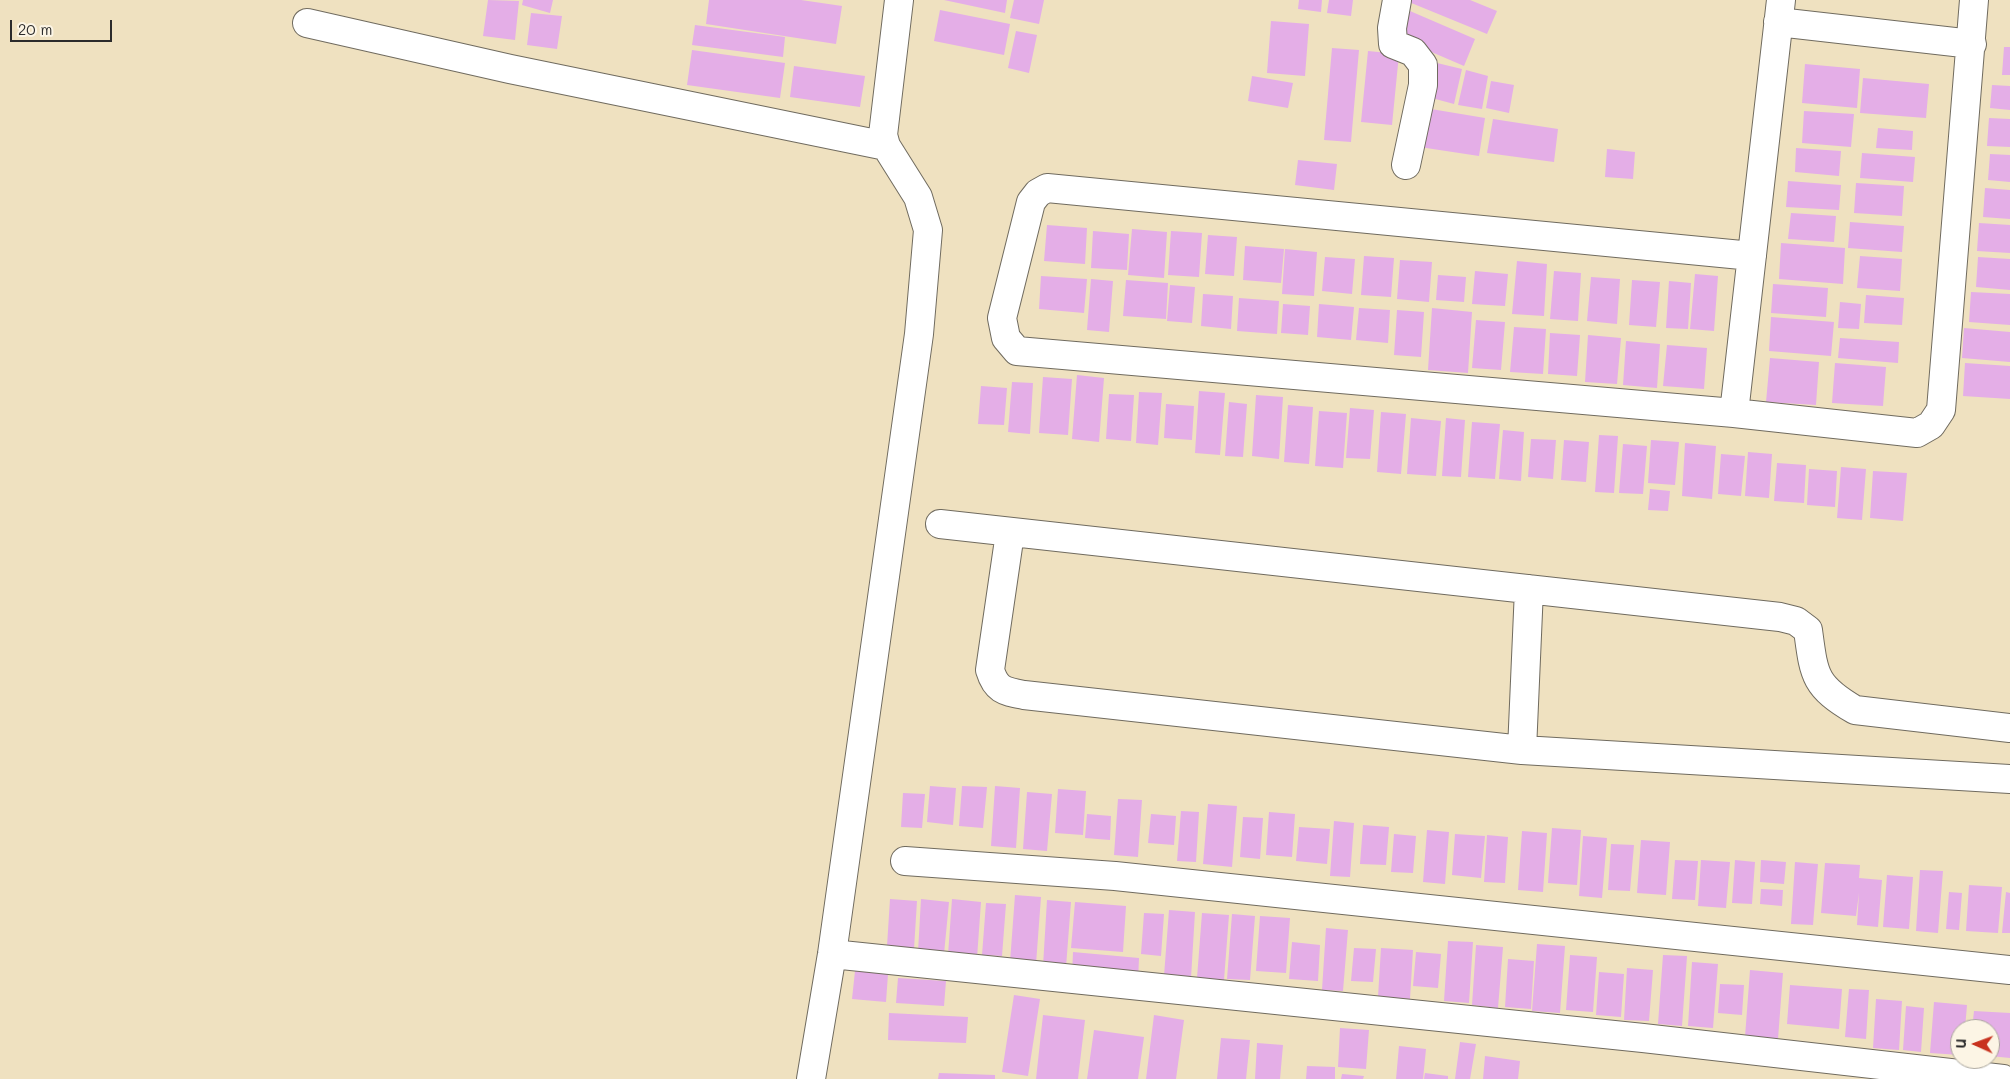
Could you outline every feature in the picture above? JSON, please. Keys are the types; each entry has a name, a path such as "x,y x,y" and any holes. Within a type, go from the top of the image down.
{"street":[{"path":"811,1079 832,954 920,334 928,230 918,197 886,146 883,135 899,0"},
{"path":"1397,0 1392,28 1393,44 1413,52 1423,65 1423,85 1406,165"},
{"path":"1752,256 1047,188 1038,193 1031,202 1002,318 1006,338 1017,351 1734,413 1917,433 1931,425 1941,410 1972,44 1974,0"},
{"path":"1734,413 1780,11 1972,44"},
{"path":"307,23 510,69 886,146"},
{"path":"940,524 1780,617 1796,621 1808,630 1813,668 1824,687 1838,700 1855,710 2010,728"},
{"path":"1010,533 990,670 994,682 1006,691 1522,750 2010,779"},
{"path":"1522,750 1529,589"},
{"path":"905,861 1115,876 2010,970"},
{"path":"832,954 1643,1038 2003,1079"}],"building":[{"path":"488,0 519,1 515,40 483,36"},
{"path":"523,0 553,0 550,13 522,5"},
{"path":"709,0 801,0 842,6 836,44 706,24"},
{"path":"944,0 1007,0 1005,13"},
{"path":"1014,0 1044,0 1039,24 1010,18"},
{"path":"1299,0 1322,0 1321,12 1298,9"},
{"path":"1329,0 1353,0 1351,16 1327,13"},
{"path":"1404,0 1470,0 1497,11 1487,34"},
{"path":"940,10 1010,24 1004,55 934,41"},
{"path":"1410,11 1475,39 1464,66 1399,38"},
{"path":"531,13 562,16 557,49 527,45"},
{"path":"1271,21 1309,24 1305,76 1267,73"},
{"path":"695,25 785,37 783,57 692,45"},
{"path":"1016,31 1037,35 1029,73 1008,68"},
{"path":"2004,47 2010,47 2010,75 2002,75"},
{"path":"1332,48 1359,50 1351,142 1324,140"},
{"path":"692,50 785,63 780,98 687,85"},
{"path":"1368,51 1399,54 1392,125 1361,122"},
{"path":"1437,63 1462,69 1454,104 1428,97"},
{"path":"1805,64 1860,69 1857,108 1802,103"},
{"path":"794,66 865,76 860,107 790,97"},
{"path":"1466,70 1488,76 1482,109 1458,105"},
{"path":"1252,76 1293,83 1288,108 1248,101"},
{"path":"1863,78 1929,84 1926,118 1860,113"},
{"path":"1491,81 1514,85 1509,113 1486,108"},
{"path":"1992,85 2010,86 2010,110 1990,108"},
{"path":"1419,107 1485,118 1479,156 1413,146"},
{"path":"1804,111 1854,114 1851,147 1802,143"},
{"path":"1989,118 2010,119 2010,147 1987,146"},
{"path":"1493,119 1558,129 1554,162 1487,153"},
{"path":"1878,128 1913,131 1912,150 1876,148"},
{"path":"1796,148 1841,151 1839,176 1795,172"},
{"path":"1607,149 1635,152 1633,179 1605,177"},
{"path":"1862,153 1915,157 1913,182 1860,178"},
{"path":"1990,154 2010,155 2010,182 1988,180"},
{"path":"1298,160 1337,164 1334,190 1295,185"},
{"path":"1788,181 1841,185 1839,210 1786,207"},
{"path":"1856,183 1904,186 1902,216 1854,213"},
{"path":"1985,188 2010,190 2010,219 1983,217"},
{"path":"1791,213 1836,216 1834,242 1788,239"},
{"path":"1850,222 1904,226 1902,252 1848,248"},
{"path":"1979,223 2010,225 2010,253 1977,251"},
{"path":"1047,225 1087,228 1085,264 1044,261"},
{"path":"1132,229 1167,232 1164,278 1128,275"},
{"path":"1093,231 1129,234 1127,270 1091,268"},
{"path":"1171,231 1202,233 1199,277 1168,275"},
{"path":"1208,235 1237,237 1234,276 1205,274"},
{"path":"1781,243 1845,248 1843,284 1779,279"},
{"path":"1245,246 1284,249 1281,283 1243,280"},
{"path":"1285,249 1317,252 1314,296 1282,294"},
{"path":"1364,256 1394,258 1391,297 1361,295"},
{"path":"1860,256 1902,259 1900,291 1857,288"},
{"path":"1325,257 1355,259 1352,294 1322,291"},
{"path":"1978,257 2010,259 2010,290 1976,287"},
{"path":"1400,260 1432,262 1429,302 1397,299"},
{"path":"1517,261 1547,264 1544,316 1512,314"},
{"path":"1475,271 1508,274 1505,306 1472,304"},
{"path":"1554,271 1581,273 1578,321 1550,319"},
{"path":"1695,274 1718,276 1714,331 1690,329"},
{"path":"1438,275 1466,277 1464,302 1436,300"},
{"path":"1041,276 1087,279 1084,313 1039,309"},
{"path":"1591,277 1620,279 1617,324 1587,321"},
{"path":"1091,279 1113,281 1109,332 1087,330"},
{"path":"1126,280 1168,283 1166,319 1123,316"},
{"path":"1632,280 1660,282 1656,327 1629,325"},
{"path":"1669,281 1691,283 1688,329 1666,328"},
{"path":"1773,284 1828,288 1826,317 1771,313"},
{"path":"1170,285 1195,287 1192,323 1167,321"},
{"path":"1971,292 2010,294 2010,325 1969,322"},
{"path":"1203,294 1233,296 1231,329 1201,326"},
{"path":"1866,295 1904,298 1902,325 1864,323"},
{"path":"1239,298 1279,301 1277,334 1237,331"},
{"path":"1840,302 1861,304 1859,329 1838,328"},
{"path":"1283,304 1310,306 1308,335 1281,333"},
{"path":"1319,304 1354,307 1351,340 1317,337"},
{"path":"1359,308 1390,310 1388,343 1356,340"},
{"path":"1432,308 1472,312 1468,373 1428,370"},
{"path":"1397,310 1424,312 1421,357 1394,355"},
{"path":"1771,317 1834,322 1831,356 1769,351"},
{"path":"1476,320 1505,322 1501,370 1472,368"},
{"path":"1514,327 1546,329 1543,374 1510,372"},
{"path":"1964,328 2010,332 2010,362 1962,358"},
{"path":"1550,333 1580,335 1577,376 1548,374"},
{"path":"1588,335 1621,338 1617,384 1585,382"},
{"path":"1840,338 1899,342 1898,363 1838,358"},
{"path":"1626,341 1660,344 1657,388 1623,385"},
{"path":"1667,345 1707,348 1704,389 1663,386"},
{"path":"1770,358 1819,362 1816,405 1766,402"},
{"path":"1835,363 1886,367 1883,406 1832,403"},
{"path":"1965,363 2010,366 2010,399 1963,396"},
{"path":"1077,375 1104,378 1099,442 1072,439"},
{"path":"1043,377 1072,379 1068,435 1039,433"},
{"path":"1012,382 1033,383 1030,434 1008,432"},
{"path":"981,386 1007,388 1004,425 978,424"},
{"path":"1199,391 1225,393 1220,455 1195,453"},
{"path":"1139,392 1162,393 1158,445 1136,443"},
{"path":"1109,394 1134,395 1131,441 1106,439"},
{"path":"1256,395 1283,397 1279,459 1252,456"},
{"path":"1229,402 1247,404 1243,457 1225,456"},
{"path":"1166,404 1194,406 1192,440 1164,438"},
{"path":"1288,405 1313,407 1309,464 1284,462"},
{"path":"1350,408 1374,410 1370,459 1346,458"},
{"path":"1319,411 1347,413 1343,468 1315,466"},
{"path":"1381,412 1406,414 1401,474 1377,472"},
{"path":"1411,418 1441,421 1436,476 1407,474"},
{"path":"1446,418 1465,420 1461,477 1442,476"},
{"path":"1472,422 1500,424 1495,479 1468,477"},
{"path":"1503,430 1524,432 1521,481 1499,479"},
{"path":"1599,435 1618,436 1614,493 1595,492"},
{"path":"1531,439 1556,440 1553,479 1528,477"},
{"path":"1564,440 1589,442 1586,482 1561,480"},
{"path":"1651,440 1679,442 1675,485 1648,483"},
{"path":"1685,443 1716,446 1712,499 1682,496"},
{"path":"1623,444 1647,446 1643,494 1619,493"},
{"path":"1748,452 1772,454 1769,498 1745,496"},
{"path":"1721,454 1745,456 1741,496 1718,494"},
{"path":"1777,463 1806,465 1804,503 1774,501"},
{"path":"1841,467 1866,469 1862,520 1837,518"},
{"path":"1809,469 1837,471 1835,507 1807,505"},
{"path":"1873,471 1907,473 1903,521 1870,518"},
{"path":"1650,489 1670,491 1668,511 1648,510"},
{"path":"930,786 956,788 953,825 927,822"},
{"path":"962,786 987,787 983,828 959,826"},
{"path":"995,786 1020,788 1016,848 991,846"},
{"path":"1058,789 1086,791 1083,835 1055,833"},
{"path":"1027,792 1052,794 1047,851 1023,849"},
{"path":"903,793 925,794 922,828 901,827"},
{"path":"1118,799 1142,800 1138,857 1114,855"},
{"path":"1208,804 1237,806 1232,867 1203,864"},
{"path":"1181,811 1199,812 1196,862 1177,861"},
{"path":"1269,812 1295,814 1292,857 1266,855"},
{"path":"1087,814 1111,816 1110,840 1085,838"},
{"path":"1151,814 1176,816 1174,845 1148,843"},
{"path":"1243,817 1263,818 1260,859 1240,857"},
{"path":"1334,821 1354,823 1350,877 1330,876"},
{"path":"1363,825 1389,827 1386,865 1360,864"},
{"path":"1299,827 1330,829 1327,864 1296,861"},
{"path":"1552,828 1581,830 1577,885 1548,883"},
{"path":"1427,830 1449,832 1445,884 1423,882"},
{"path":"1522,831 1547,833 1543,892 1518,890"},
{"path":"1394,834 1416,836 1413,873 1391,872"},
{"path":"1455,834 1485,836 1481,878 1452,875"},
{"path":"1487,835 1508,837 1505,883 1484,882"},
{"path":"1583,836 1607,838 1602,898 1579,896"},
{"path":"1641,840 1670,842 1666,895 1637,893"},
{"path":"1611,844 1634,845 1630,891 1608,890"},
{"path":"1675,860 1698,861 1695,900 1672,899"},
{"path":"1701,860 1730,862 1726,908 1698,906"},
{"path":"1735,860 1755,862 1752,904 1732,903"},
{"path":"1761,860 1786,862 1784,884 1760,882"},
{"path":"1795,862 1818,864 1813,925 1791,924"},
{"path":"1825,863 1860,865 1859,878 1882,880 1878,927 1857,925 1859,893 1856,916 1821,913"},
{"path":"1920,870 1943,871 1938,933 1916,931"},
{"path":"1887,875 1913,877 1909,929 1883,927"},
{"path":"1969,885 2002,887 1998,933 1966,931"},
{"path":"1761,889 1783,890 1782,906 1760,904"},
{"path":"1949,892 1962,893 1959,930 1946,929"},
{"path":"2006,892 2010,893 2010,933 2002,933"},
{"path":"1015,895 1041,897 1036,964 1010,962"},
{"path":"890,899 917,901 914,949 887,946"},
{"path":"921,899 949,902 944,954 918,952"},
{"path":"952,899 981,902 977,958 948,955"},
{"path":"1047,900 1071,902 1066,967 1043,966"},
{"path":"1075,902 1126,906 1123,952 1071,948"},
{"path":"986,903 1006,904 1002,956 982,955"},
{"path":"1169,910 1195,912 1191,978 1164,976"},
{"path":"1144,913 1164,914 1161,956 1141,954"},
{"path":"1202,913 1229,915 1224,980 1197,978"},
{"path":"1232,914 1255,916 1250,980 1227,979"},
{"path":"1260,916 1290,918 1286,973 1256,971"},
{"path":"1326,928 1348,930 1343,991 1322,990"},
{"path":"1448,941 1473,942 1469,1003 1444,1001"},
{"path":"1292,942 1320,945 1318,981 1289,979"},
{"path":"1537,944 1565,946 1560,1013 1532,1011"},
{"path":"1476,945 1503,947 1498,1008 1472,1005"},
{"path":"1354,948 1376,949 1373,982 1351,981"},
{"path":"1381,948 1413,950 1410,999 1378,997"},
{"path":"1073,952 1139,958 1138,981 1072,976"},
{"path":"1416,952 1441,954 1438,988 1413,986"},
{"path":"1570,955 1597,957 1593,1012 1566,1010"},
{"path":"1663,955 1687,956 1682,1026 1658,1024"},
{"path":"1508,959 1534,961 1531,1009 1505,1007"},
{"path":"1692,962 1718,964 1713,1028 1688,1026"},
{"path":"1627,968 1653,970 1649,1021 1624,1020"},
{"path":"1750,970 1783,973 1778,1039 1745,1037"},
{"path":"855,971 888,974 886,1002 852,999"},
{"path":"1599,972 1624,974 1621,1017 1596,1015"},
{"path":"898,978 946,981 944,1006 896,1003"},
{"path":"1720,984 1744,985 1742,1015 1718,1013"},
{"path":"1790,985 1842,989 1839,1029 1787,1024"},
{"path":"1849,989 1869,990 1866,1039 1845,1037"},
{"path":"1014,995 1040,999 1028,1076 1002,1072"},
{"path":"1876,999 1902,1001 1899,1050 1873,1048"},
{"path":"1934,1002 1967,1005 1966,1019 1950,1019 1950,1054 1930,1053"},
{"path":"1906,1006 1924,1008 1921,1052 1903,1050"},
{"path":"1974,1011 2010,1013 2010,1058 2000,1057 2000,1019 1973,1019"},
{"path":"889,1013 968,1017 966,1043 888,1040"},
{"path":"1043,1015 1085,1020 1078,1079 1036,1079"},
{"path":"1154,1015 1184,1020 1176,1079 1146,1079"},
{"path":"1340,1028 1369,1030 1366,1069 1338,1067"},
{"path":"1094,1030 1144,1037 1138,1079 1087,1079"},
{"path":"1221,1038 1250,1040 1246,1079 1217,1079"},
{"path":"1460,1042 1476,1044 1470,1079 1455,1079"},
{"path":"1257,1043 1283,1045 1280,1079 1255,1079"},
{"path":"1399,1046 1426,1049 1423,1079 1396,1079"},
{"path":"1485,1056 1520,1061 1518,1079 1483,1079"},
{"path":"1307,1066 1335,1067 1335,1079 1306,1079"},
{"path":"939,1073 995,1075 995,1079 938,1079"},
{"path":"1425,1073 1448,1076 1448,1079 1424,1079"},
{"path":"1342,1074 1364,1076 1363,1079 1341,1079"}]}
